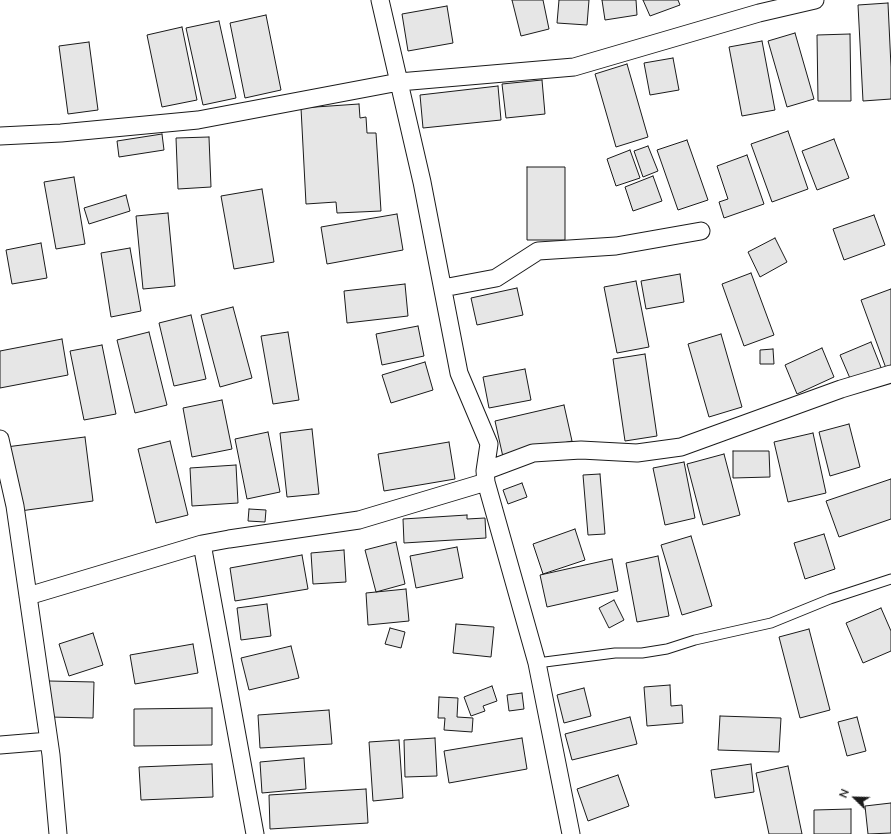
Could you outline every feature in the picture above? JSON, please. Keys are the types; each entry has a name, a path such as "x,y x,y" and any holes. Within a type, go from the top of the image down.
{"street":[{"path":"380,0 422,182 459,373 489,444 486,477 537,663 571,834"},
{"path":"0,136 61,133 198,120 399,82 574,67 759,13 815,0"},
{"path":"443,288 496,278 538,251 616,246 700,231"},
{"path":"28,596 202,544 359,520 486,477 533,453 581,450 637,453 681,447 841,389 891,374"},
{"path":"0,439 15,506 49,741 58,834"},
{"path":"202,544 254,834"},
{"path":"0,745 49,741"}],"lane":[{"path":"537,663 615,653 642,653 667,649 695,640 771,623 830,599 891,579"}],"building":[{"path":"512,0 543,0 549,29 521,36"},
{"path":"559,0 589,0 587,25 557,23"},
{"path":"602,0 636,0 637,15 605,20"},
{"path":"643,0 678,0 680,5 650,16"},
{"path":"888,3 891,99 863,101 858,5"},
{"path":"447,6 453,43 408,51 402,14"},
{"path":"266,15 281,90 245,98 230,23"},
{"path":"219,21 236,98 203,105 186,28"},
{"path":"182,27 197,100 162,107 147,35"},
{"path":"795,33 814,99 787,107 768,41"},
{"path":"850,34 851,101 818,101 817,35"},
{"path":"762,41 775,110 742,116 729,47"},
{"path":"89,42 98,110 68,114 59,46"},
{"path":"673,58 679,90 650,95 644,63"},
{"path":"627,64 648,137 616,147 595,74"},
{"path":"542,80 545,114 506,118 502,84"},
{"path":"498,86 501,120 423,128 420,95"},
{"path":"359,104 360,118 366,117 367,133 376,133 381,211 337,213 336,202 306,204 301,108"},
{"path":"788,131 808,189 772,202 751,144"},
{"path":"162,134 164,150 119,157 117,141"},
{"path":"209,137 211,187 178,189 176,138"},
{"path":"834,139 849,178 817,190 802,151"},
{"path":"687,140 708,200 678,210 657,150"},
{"path":"648,146 658,171 643,177 634,151"},
{"path":"630,150 640,178 616,186 607,159"},
{"path":"747,155 764,204 724,218 719,202 728,199 717,166"},
{"path":"527,167 565,167 565,240 527,240"},
{"path":"653,176 662,201 633,211 625,187"},
{"path":"74,177 85,244 56,249 44,182"},
{"path":"262,189 274,262 234,269 221,196"},
{"path":"126,195 130,211 89,224 84,208"},
{"path":"168,213 175,286 143,289 136,216"},
{"path":"397,214 403,250 327,264 321,227"},
{"path":"874,215 885,245 844,260 833,229"},
{"path":"775,238 787,262 760,277 748,252"},
{"path":"41,243 47,278 12,284 6,250"},
{"path":"130,248 141,311 111,317 101,253"},
{"path":"751,273 774,335 744,346 722,284"},
{"path":"680,274 684,302 646,309 641,281"},
{"path":"636,281 649,347 617,353 604,287"},
{"path":"405,284 408,316 347,323 344,291"},
{"path":"517,288 523,315 477,325 471,298"},
{"path":"891,289 891,369 887,371 861,300"},
{"path":"233,307 252,378 220,387 201,315"},
{"path":"191,315 206,379 174,386 159,323"},
{"path":"418,326 424,356 382,365 376,334"},
{"path":"149,332 167,405 135,413 117,340"},
{"path":"288,332 299,400 273,404 261,336"},
{"path":"721,334 742,407 709,417 688,344"},
{"path":"62,339 68,375 0,388 0,351"},
{"path":"871,342 882,370 852,383 840,355"},
{"path":"102,345 116,414 84,420 70,351"},
{"path":"822,348 834,377 797,394 785,365"},
{"path":"773,349 774,364 760,364 760,350"},
{"path":"645,354 657,436 625,441 613,359"},
{"path":"425,362 433,390 391,403 382,375"},
{"path":"525,369 531,400 489,408 483,377"},
{"path":"222,400 232,449 192,457 183,408"},
{"path":"564,405 572,441 503,457 495,421"},
{"path":"849,424 860,467 830,476 819,432"},
{"path":"312,429 319,494 287,497 280,433"},
{"path":"268,432 280,492 247,499 235,439"},
{"path":"813,433 826,493 788,502 774,442"},
{"path":"85,437 93,501 20,511 6,447"},
{"path":"170,441 188,515 156,523 138,449"},
{"path":"449,442 455,479 384,491 378,454"},
{"path":"733,451 769,451 770,477 733,478"},
{"path":"724,454 740,515 703,525 687,464"},
{"path":"684,462 695,518 665,525 653,468"},
{"path":"236,465 238,503 192,506 190,468"},
{"path":"600,474 605,534 588,535 583,475"},
{"path":"891,479 891,519 839,537 826,501"},
{"path":"522,483 527,497 508,504 503,490"},
{"path":"249,509 266,510 265,522 248,521"},
{"path":"467,515 467,519 485,518 486,538 404,543 403,519"},
{"path":"575,529 585,560 543,574 533,544"},
{"path":"824,534 835,569 805,579 794,543"},
{"path":"691,536 712,606 682,615 661,545"},
{"path":"396,542 405,584 376,592 365,550"},
{"path":"457,547 463,578 416,588 410,556"},
{"path":"344,550 346,582 313,584 311,553"},
{"path":"302,555 308,589 235,601 230,568"},
{"path":"658,556 669,616 637,622 626,563"},
{"path":"612,559 618,591 547,607 540,575"},
{"path":"406,589 409,621 368,625 366,593"},
{"path":"614,600 624,620 609,628 599,608"},
{"path":"267,604 271,636 241,640 237,608"},
{"path":"881,608 891,631 891,651 863,663 846,623"},
{"path":"456,624 494,627 491,657 453,653"},
{"path":"390,628 405,632 401,648 385,644"},
{"path":"809,629 830,710 800,718 779,637"},
{"path":"93,633 103,665 69,676 59,644"},
{"path":"193,644 198,673 135,684 130,655"},
{"path":"291,646 299,678 249,690 241,658"},
{"path":"49,681 94,682 93,718 49,717"},
{"path":"670,685 671,706 682,705 683,723 647,726 644,687"},
{"path":"492,686 497,701 483,706 485,711 471,716 464,697"},
{"path":"584,688 591,716 564,723 557,695"},
{"path":"522,693 524,709 509,711 507,695"},
{"path":"439,697 458,698 457,717 473,718 472,732 444,730 445,718 438,718"},
{"path":"212,708 212,745 134,746 134,709"},
{"path":"329,710 332,744 260,748 258,715"},
{"path":"720,716 781,718 779,752 718,750"},
{"path":"630,717 637,744 572,760 565,734"},
{"path":"857,717 866,751 847,756 838,722"},
{"path":"435,738 437,776 405,777 404,740"},
{"path":"522,738 527,769 449,783 444,751"},
{"path":"399,740 403,798 373,801 369,742"},
{"path":"304,758 306,789 262,793 260,762"},
{"path":"212,764 213,797 141,800 139,767"},
{"path":"751,764 754,792 715,798 711,770"},
{"path":"788,766 802,834 769,834 756,773"},
{"path":"618,775 629,806 588,821 577,789"},
{"path":"366,789 368,823 270,829 269,795"},
{"path":"891,803 891,833 868,834 865,806"},
{"path":"851,809 851,834 814,834 814,810"}]}
